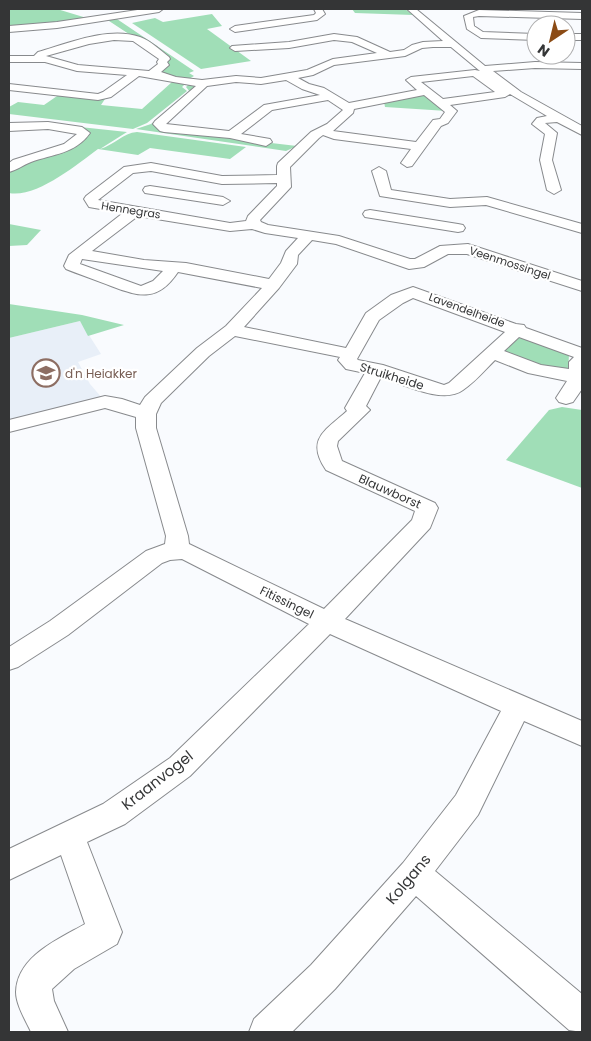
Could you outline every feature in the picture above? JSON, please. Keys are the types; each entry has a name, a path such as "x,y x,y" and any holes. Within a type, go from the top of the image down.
{"street":[{"path":"9,29 67,24 159,9"},
{"path":"235,29 317,17 321,14 318,9"},
{"path":"411,9 483,69 517,94 582,131"},
{"path":"526,37 481,35 470,27 468,16 470,11 582,16"},
{"path":"38,58 42,54 84,42 117,38 137,40 165,59 162,62 164,64 151,74"},
{"path":"235,48 289,45 334,38 354,39 387,55"},
{"path":"245,80 254,75 354,58 409,52 414,47 424,45 452,44"},
{"path":"289,45 300,51"},
{"path":"9,58 38,58 77,68 151,74 166,76 174,80 202,83 227,80 261,81 289,77 310,73 319,64"},
{"path":"483,69 527,66 582,66"},
{"path":"527,66 547,76"},
{"path":"9,87 98,97 107,95 137,73"},
{"path":"407,163 437,123 444,121 450,111 410,80 474,73 505,94 440,103"},
{"path":"289,77 306,87 320,90 347,107 425,92"},
{"path":"202,83 201,87 159,124 164,128 232,135 239,138 266,142"},
{"path":"232,135 268,107 331,96"},
{"path":"254,224 253,219 284,187 283,166 308,141 331,127 349,110 347,107"},
{"path":"554,190 546,160 551,133 538,124 541,120 558,118"},
{"path":"9,127 32,124 71,128 84,133 60,152 25,159 9,168"},
{"path":"322,131 334,135 419,146"},
{"name":"Hennegras","path":"254,224 230,227 94,204 91,199 129,170 151,168 222,180 284,179"},
{"path":"379,171 385,193"},
{"path":"201,198 222,180"},
{"name":"Hennegras","path":"150,190 223,201"},
{"path":"339,240 364,222 385,193"},
{"path":"385,193 450,203 487,201 582,229"},
{"path":"135,211 74,258 72,266 139,291 153,290 174,267"},
{"path":"364,222 458,228"},
{"name":"Veenmossingel","path":"254,224 265,229 339,240 409,264 418,264 446,249 468,249 582,286"},
{"path":"9,660 59,628 154,557 164,552 177,550 177,536 146,428 146,414 152,401 203,352 232,330 273,284 289,264 291,254 308,236"},
{"path":"80,254 144,266 186,268 273,284"},
{"name":"Lavendelheide","path":"351,354 372,317 409,292 418,292 580,350 579,375"},
{"name":"Struikheide","path":"232,330 351,354 347,360 352,365 376,369 435,390 446,391 456,387 518,329"},
{"path":"492,353 548,374 562,376 579,375 574,389 566,398"},
{"name":"Blauwborst","path":"327,622 422,523 427,508 332,465 326,446 328,439 358,409 376,369"},
{"path":"9,426 105,402 115,402 146,414"},
{"name":"Fitissingel","path":"177,550 186,552 327,622 582,734"},
{"name":"Kraanvogel","path":"9,865 114,814 180,767 327,622"},
{"name":"Kolgans","path":"267,1032 323,977 414,874 467,805 518,705"},
{"path":"50,1032 34,994 36,980 46,967 105,932 69,835"},
{"path":"414,874 582,1017"}],"shaded area":[{"name":"d'n Heiakker","path":"80,321 101,354 78,362 90,384 102,398 9,423 9,338"}],"green space":[{"path":"9,9 57,9 90,19 9,27"},
{"path":"352,9 405,9 413,15 355,13"},
{"path":"212,14 222,26 207,29 251,61 201,69 132,23 155,18 163,22"},
{"path":"114,17 194,71 189,73 194,76 187,80 158,74 168,65 135,38 106,19"},
{"path":"172,82 185,84 182,87 187,91 147,123 133,129 9,114 9,107 18,102 44,105 60,94 105,99 101,105 142,109"},
{"path":"190,83 197,84 195,90 155,124 235,137 236,139 297,146 286,151 136,129 151,124 190,92 186,87"},
{"path":"420,95 428,96 447,111 385,107 384,102"},
{"path":"80,127 127,132 100,149 137,132 246,147 230,159 150,148 138,155 98,149 56,179 44,185 20,193 9,193 9,172 28,160 60,153 89,133"},
{"path":"9,224 41,230 27,245 9,246"},
{"path":"9,304 82,315 124,325 88,336 80,321 9,338"},
{"path":"521,336 569,354 568,373 500,354"},
{"path":"562,407 582,410 582,488 506,460 549,410"}],"place":[{"name":"d'n Heiakker","path":"46,373"}]}
